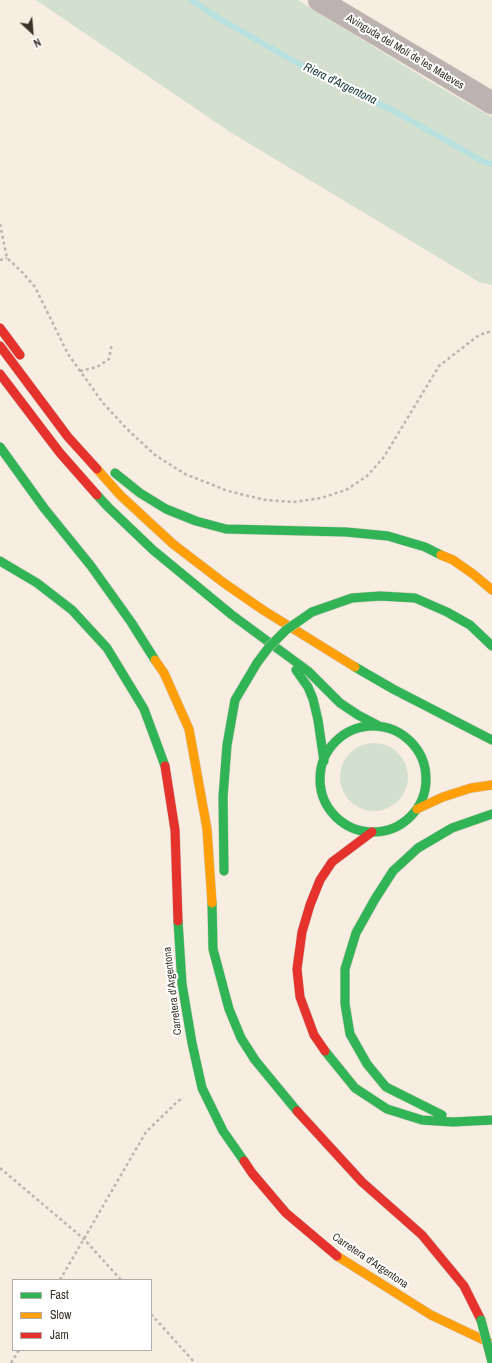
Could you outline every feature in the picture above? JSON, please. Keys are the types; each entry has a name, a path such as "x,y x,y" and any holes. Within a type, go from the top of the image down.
{"main road":[{"path":"0,328 24,360"},
{"path":"0,346 68,437 120,495 173,544 224,583 333,654 393,689 492,740"},
{"path":"0,374 60,453 108,507 153,550 232,615 308,671 340,703 358,716 379,726 402,734 413,744 422,757 426,772 424,795 417,809 411,816 397,826 372,832 358,830 345,824 330,809 321,789 320,775 324,761 332,746 346,734 362,727 379,726"},
{"path":"0,447 44,508 91,566 131,622 164,673 189,729 207,829 212,902 213,949 229,1009 241,1038 255,1060 307,1124 362,1182 422,1235 464,1286 481,1320 492,1362"},
{"path":"109,466 118,476 140,493 166,509 196,520 226,529 346,532 388,536 425,547 453,560 492,590"},
{"name":"Carretera d'Argentona","path":"0,561 37,583 72,610 107,648 144,709 165,765 175,830 182,984 192,1043 202,1088 223,1131 252,1173 286,1213 338,1256 431,1315 492,1344"},
{"path":"224,881 223,798 227,745 235,700 257,663 269,647 286,630 312,612 352,598 380,596 415,598 447,612 464,622 492,646"},
{"path":"277,647 308,687 313,699 318,720 324,761"},
{"path":"417,809 443,797 464,790 492,785"},
{"path":"453,1122 432,1109 406,1098 386,1087 367,1064 350,1034 345,1004 346,969 356,933 393,871 418,848 452,828 492,814"},
{"path":"372,832 332,862 320,880 310,905 302,932 297,969 300,997 314,1034 333,1062 355,1088 388,1108 422,1120 453,1122 492,1120"},
{"path":"243,1019 260,1060 279,1089"}],"street":[{"name":"Avinguda del Molí de les Mateves","path":"319,0 492,103"}],"path":[{"path":"0,226 7,258 35,287 68,354 103,403 127,429 154,455 185,474 228,491 265,500 294,502 321,498 346,490 366,476 384,457 439,366 479,335 492,331"},
{"path":"0,260 7,258"},
{"path":"80,371 97,367 109,359 112,343"},
{"path":"61,1279 146,1132 178,1101 202,1088"},
{"path":"0,1168 84,1239 120,1279"},
{"path":"152,1315 195,1363"},
{"path":"11,1363 18,1351"}],"green space":[{"path":"36,0 298,0 429,81 492,117 492,285 479,282 230,132"},
{"path":"374,743 387,746 398,753 405,764 408,777 405,790 398,801 387,808 374,811 361,808 350,801 343,790 340,777 343,764 350,753 361,746"}],"waterway":[{"name":"Riera d'Argentona","path":"191,0 218,18 301,65 396,112 484,162 492,164"}],"traffic: fast":[{"path":"0,447 44,508 91,566 131,622 155,660"},
{"path":"115,473 140,493 166,509 196,521 226,529 346,532 388,536 425,547 441,555"},
{"path":"97,495 153,550 232,615 308,671 340,703 379,726"},
{"path":"0,561 37,583 72,610 107,648 144,709 165,766"},
{"path":"312,612 352,598 380,596 415,598 447,612 470,625 492,646"},
{"path":"257,663 269,647 286,630 312,612"},
{"path":"224,871 223,797 227,745 235,700 257,663"},
{"path":"355,667 393,689 492,740"},
{"path":"296,670 308,687 313,699 318,720 324,761"},
{"path":"373,726 393,730 410,742 422,759 426,779 422,799 410,816 393,828 373,832 353,828 336,816 324,799 320,779 324,759 336,742 353,730 373,726"},
{"path":"442,1115 386,1087 367,1064 350,1034 345,1004 345,969 356,933 393,871 418,848 452,828 492,814"},
{"path":"212,903 213,949 229,1009 241,1038 255,1060 297,1111"},
{"path":"178,921 182,984 192,1043 202,1088 223,1131 244,1161"},
{"path":"325,1051 355,1088 387,1109 422,1120 453,1122 492,1120"},
{"path":"481,1320 492,1362"}],"traffic: slow":[{"path":"97,469 120,495 173,544 224,583 263,610 355,667"},
{"path":"441,555 453,560 492,590"},
{"path":"155,660 164,673 189,729 207,829 212,903"},
{"path":"417,809 443,797 471,788 492,785"},
{"path":"337,1256 431,1315 492,1344"}],"traffic: jam":[{"path":"0,328 20,355"},
{"path":"0,346 68,437 97,469"},
{"path":"0,374 60,453 97,495"},
{"path":"165,766 175,830 178,921"},
{"path":"325,1051 314,1035 300,997 297,969 302,932 310,905 320,880 332,862 372,832"},
{"path":"297,1111 362,1182 422,1235 464,1286 481,1320"},
{"path":"244,1161 252,1173 286,1213 337,1256"}]}
